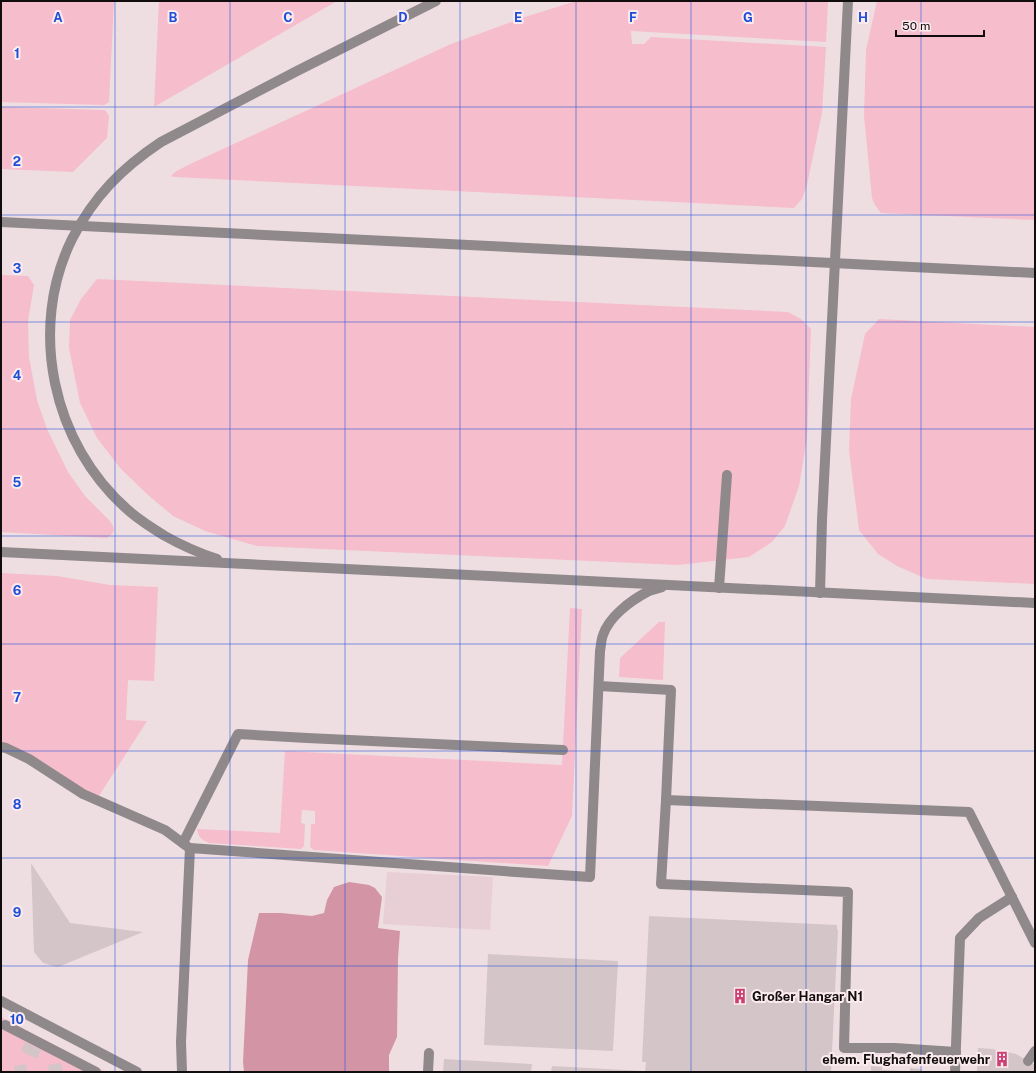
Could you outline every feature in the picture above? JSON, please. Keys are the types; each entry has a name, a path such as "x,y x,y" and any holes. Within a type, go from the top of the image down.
{"street":[{"path":"241,564 214,558 193,550 173,540 139,519 114,497 87,463 70,431 58,400 50,359 51,310 59,273 79,226 93,205 118,175 144,153 161,142 291,74 436,1"},
{"path":"820,593 822,520 848,1"},
{"path":"1,222 1035,273"},
{"path":"719,588 727,475"},
{"path":"1,552 1035,603"},
{"path":"1,747 29,759 83,794 165,830 186,846 590,877 600,651 603,635 610,622 621,610 633,601 648,592 664,586 676,586"},
{"path":"1021,603 1035,606"},
{"path":"599,686 671,690 661,884 848,892 844,1048 895,1048 956,1052"},
{"path":"182,1072 181,1042 186,846 238,734 563,750"},
{"path":"666,800 969,812 1035,943"},
{"path":"955,1072 960,938 979,918 1012,897"},
{"path":"1,1001 137,1072"},
{"path":"5,1025 96,1072"},
{"path":"1028,1061 1035,1051"},
{"path":"428,1072 429,1053"}],"shaded area":[{"path":"1,1 114,1 109,102 104,105 1,102"},
{"path":"159,1 337,1 154,107"},
{"path":"576,1 828,1 826,42 631,31 632,44 644,44 651,37 826,47 822,113 807,185 802,199 794,208 171,176 188,165 451,44 525,17"},
{"path":"877,1 1035,1 1035,220 881,213 875,205 872,198 864,116 866,50"},
{"path":"1,107 105,110 109,116 107,138 73,172 1,169"},
{"path":"1,275 28,276 34,285 28,321 29,357 37,400 47,429 68,472 85,496 113,526 114,530 112,534 107,538 1,532"},
{"path":"97,279 788,312 801,319 811,329 807,438 799,486 785,526 772,542 749,557 678,565 257,546 205,531 173,516 121,469 97,438 80,403 69,348 70,320 81,299"},
{"path":"879,319 1035,327 1035,584 927,579 897,566 878,554 859,530 849,450 851,399 865,334"},
{"path":"1,573 57,576 110,585 158,587 154,681 128,680 126,720 147,721 97,799 1,743"},
{"path":"570,608 582,609 572,816 548,866 314,850 310,847 311,824 315,824 315,811 302,810 301,823 305,824 304,846 301,849 209,843 199,836 197,829 280,833 285,751 562,765"},
{"path":"659,622 665,622 663,680 619,677 620,658"},
{"path":"387,872 493,877 490,930 383,924"},
{"path":"349,882 369,885 375,888 382,897 378,928 400,931 398,958 397,1037 389,1055 389,1072 244,1072 243,1062 248,960 259,913 281,913 312,916 324,913 327,900 334,887"},
{"path":"1,1017 106,1072 1,1072"}],"building":[{"path":"31,863 70,923 143,932 58,967 43,963 34,952"},
{"name":"Großer Hangar N1","path":"649,916 837,925 838,930 831,1072 645,1072 646,1062 642,1062"},
{"path":"488,954 618,961 613,1051 484,1045"},
{"path":"25,1042 41,1050 37,1059 21,1051"},
{"name":"ehem. Flughafenfeuerwehr","path":"978,1048 1016,1054 1035,1065 1035,1072 977,1072"},
{"path":"444,1059 532,1064 531,1072 443,1072"},
{"path":"61,1063 63,1072 49,1072 48,1065"},
{"path":"26,1064 27,1072 15,1072 14,1066"},
{"path":"552,1066 643,1071 643,1072 551,1072"},
{"path":"871,1066 882,1067 882,1070 905,1072 871,1072"},
{"path":"910,1068 922,1069 922,1072 910,1072"}],"place":[{"name":"Großer Hangar N1","path":"740,996"},
{"name":"ehem. Flughafenfeuerwehr","path":"1002,1059"}]}
